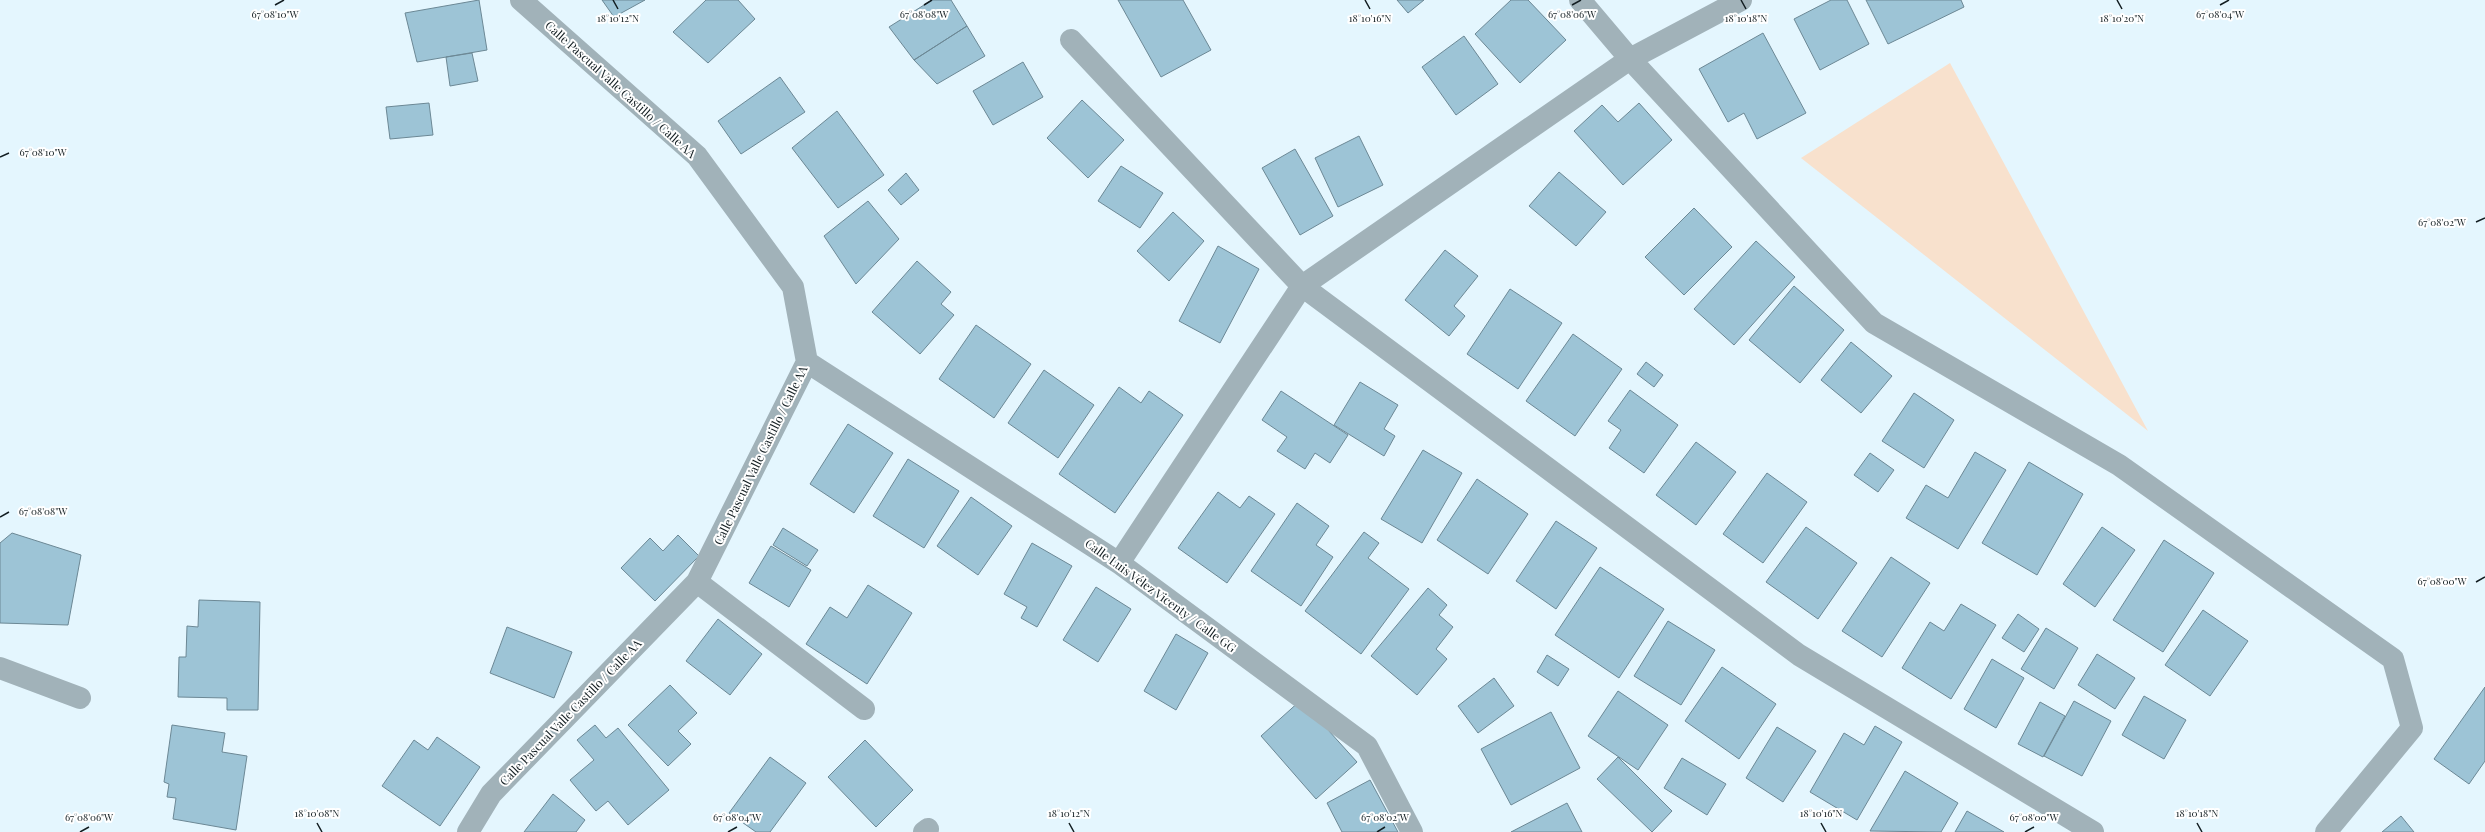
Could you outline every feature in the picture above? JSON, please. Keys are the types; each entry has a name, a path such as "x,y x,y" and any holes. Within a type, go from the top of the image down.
{"street":[{"name":"Calle Pascual Valle Castillo / Calle AA","path":"468,832 491,794 697,582 807,362 793,287 697,156 521,0"},
{"path":"1580,0 1630,59 1874,323 2119,465 2393,659 2412,728 2326,832"},
{"path":"1119,562 1302,286 1630,59 1742,0"},
{"path":"1071,40 1302,286 1799,655 2093,832"},
{"name":"Calle Luis Vélez Vicenty / Calle GG","path":"807,362 1119,562 1366,746 1412,832"},
{"path":"697,582 864,709"},
{"path":"0,668 80,698"}],"shaded area":[{"path":"1950,63 2148,431 1801,158"}],"building":[{"path":"479,0 487,50 417,62 405,13"},
{"path":"602,0 645,0 614,17"},
{"path":"706,0 738,0 755,19 708,63 673,32"},
{"path":"932,0 951,0 967,26 914,60 889,27"},
{"path":"1118,0 1183,0 1211,50 1161,77"},
{"path":"1397,0 1424,0 1408,13"},
{"path":"1511,0 1528,0 1566,40 1520,83 1475,34"},
{"path":"1831,0 1847,0 1869,44 1820,70 1794,19"},
{"path":"1866,0 1961,0 1964,7 1888,44"},
{"path":"967,26 985,56 937,84 914,60"},
{"path":"1763,33 1806,113 1757,139 1744,113 1728,122 1699,69"},
{"path":"1464,36 1498,84 1456,115 1422,67"},
{"path":"472,53 478,81 450,86 446,57"},
{"path":"1023,62 1043,97 993,125 973,91"},
{"path":"780,77 805,112 741,154 718,121"},
{"path":"1082,100 1124,140 1088,178 1047,138"},
{"path":"429,103 433,135 390,139 386,107"},
{"path":"1639,103 1672,140 1623,185 1574,131 1602,105 1618,122"},
{"path":"837,111 884,175 838,208 792,148"},
{"path":"1359,136 1383,185 1338,207 1315,158"},
{"path":"1295,149 1333,216 1300,235 1262,168"},
{"path":"1121,166 1163,193 1140,228 1098,201"},
{"path":"1559,172 1606,212 1576,246 1529,206"},
{"path":"906,173 919,190 901,205 888,190"},
{"path":"868,201 899,239 856,284 824,236"},
{"path":"1694,208 1732,247 1684,295 1645,257"},
{"path":"1173,212 1204,241 1169,281 1137,251"},
{"path":"1756,241 1795,277 1734,345 1694,309"},
{"path":"1218,246 1259,269 1220,343 1179,321"},
{"path":"1445,250 1478,276 1454,306 1465,316 1449,336 1405,300"},
{"path":"917,261 951,292 941,304 954,315 920,354 872,312"},
{"path":"1794,286 1844,330 1800,383 1749,340"},
{"path":"1510,289 1562,323 1518,389 1467,354"},
{"path":"976,325 1031,364 994,418 939,379"},
{"path":"1573,334 1622,369 1575,436 1526,401"},
{"path":"1851,342 1892,376 1861,413 1821,380"},
{"path":"1646,362 1663,375 1654,387 1637,374"},
{"path":"1044,370 1094,405 1058,458 1008,423"},
{"path":"1360,382 1398,405 1384,429 1395,436 1384,456 1334,425"},
{"path":"1119,387 1141,403 1149,391 1183,415 1115,513 1059,474"},
{"path":"1630,390 1678,425 1644,473 1609,448 1621,430 1608,421"},
{"path":"1281,391 1348,435 1330,463 1315,453 1305,469 1277,451 1287,437 1262,420"},
{"path":"1914,393 1954,420 1924,468 1882,441"},
{"path":"848,424 893,453 854,513 810,484"},
{"path":"1696,442 1736,472 1696,525 1656,495"},
{"path":"1423,450 1462,473 1422,543 1381,519"},
{"path":"1975,452 2006,470 1958,549 1906,518 1926,485 1948,498"},
{"path":"1870,453 1894,470 1878,492 1854,475"},
{"path":"908,459 959,491 924,548 873,516"},
{"path":"2029,462 2083,494 2037,575 1982,543"},
{"path":"1767,473 1807,502 1763,563 1723,534"},
{"path":"1477,479 1528,514 1488,574 1437,540"},
{"path":"1218,492 1240,508 1249,496 1275,514 1227,583 1178,548"},
{"path":"971,497 1012,526 978,575 937,546"},
{"path":"1297,503 1329,526 1316,545 1333,557 1301,606 1251,571"},
{"path":"1556,521 1597,548 1556,609 1516,581"},
{"path":"1806,527 1857,563 1818,619 1766,582"},
{"path":"2102,527 2135,550 2095,607 2063,584"},
{"path":"783,528 818,550 807,566 773,545"},
{"path":"1364,532 1379,543 1368,558 1409,589 1361,654 1305,611"},
{"path":"12,533 81,555 68,625 0,623 0,543"},
{"path":"678,535 699,556 655,601 621,568 650,538 663,551"},
{"path":"2164,540 2214,573 2163,652 2113,620"},
{"path":"1032,543 1072,566 1037,627 1021,618 1027,607 1004,594"},
{"path":"771,546 811,570 789,607 749,583"},
{"path":"1891,557 1930,583 1882,657 1842,631"},
{"path":"1600,567 1664,609 1619,678 1555,635"},
{"path":"868,585 912,613 867,684 806,644 830,607 847,618"},
{"path":"1096,587 1131,609 1098,662 1063,640"},
{"path":"1428,588 1447,605 1439,615 1453,627 1436,649 1447,659 1417,695 1371,656"},
{"path":"199,600 260,602 258,710 227,710 227,698 178,697 179,657 186,657 187,626 198,627"},
{"path":"1961,604 1996,625 1951,699 1902,668 1930,622 1944,631"},
{"path":"2203,610 2248,641 2210,696 2165,665"},
{"path":"2018,614 2039,629 2024,652 2002,638"},
{"path":"718,619 762,654 730,695 686,661"},
{"path":"1668,621 1715,650 1681,705 1634,676"},
{"path":"507,627 572,652 554,698 490,673"},
{"path":"2046,628 2078,648 2054,689 2021,669"},
{"path":"1176,634 1208,653 1176,710 1144,691"},
{"path":"2097,654 2135,678 2115,709 2078,685"},
{"path":"1547,655 1569,669 1558,686 1537,672"},
{"path":"1992,659 2024,678 1996,728 1964,709"},
{"path":"1722,667 1776,704 1739,759 1685,721"},
{"path":"1494,678 1514,706 1478,733 1458,706"},
{"path":"670,685 697,713 678,731 691,744 668,766 628,725"},
{"path":"2485,687 2485,761 2469,784 2434,759"},
{"path":"1618,691 1668,725 1638,770 1588,736"},
{"path":"2144,696 2186,720 2164,759 2122,735"},
{"path":"1301,700 1357,762 1316,799 1261,736"},
{"path":"2074,701 2111,721 2082,776 2044,756"},
{"path":"2040,702 2065,716 2043,757 2018,744"},
{"path":"1551,712 1580,768 1511,805 1481,749"},
{"path":"172,725 225,733 222,752 247,756 236,830 173,819 176,798 167,797 169,784 164,782"},
{"path":"595,725 606,738 618,728 669,790 628,825 608,801 596,811 570,780 594,760 577,740"},
{"path":"1875,726 1902,742 1857,820 1810,792 1844,733 1864,745"},
{"path":"1777,727 1816,751 1783,802 1746,778"},
{"path":"437,737 480,767 440,826 382,786 414,740 428,750"},
{"path":"865,740 913,790 876,827 828,777"},
{"path":"770,757 806,783 770,832 756,832 729,813"},
{"path":"1618,757 1672,811 1652,832 1597,779"},
{"path":"1682,758 1726,784 1707,815 1664,788"},
{"path":"1905,771 1958,803 1941,832 1870,831"},
{"path":"1370,780 1398,832 1342,832 1327,803"},
{"path":"553,794 585,820 576,832 524,832"},
{"path":"1567,803 1582,832 1511,832"},
{"path":"1967,811 2004,832 1955,832"},
{"path":"2401,816 2414,832 2382,832"}]}
